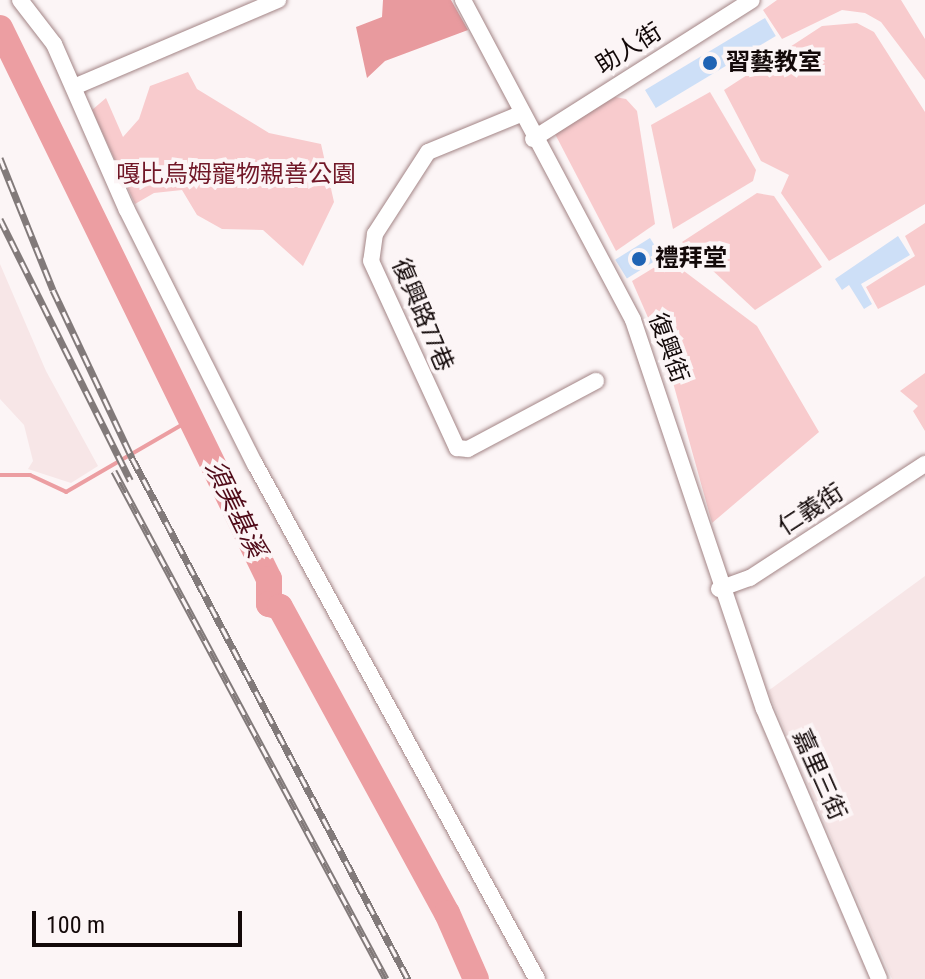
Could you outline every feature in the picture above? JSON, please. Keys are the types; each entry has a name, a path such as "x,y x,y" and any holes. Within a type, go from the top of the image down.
{"street":[{"path":"20,0 54,44 127,210 255,464 537,979"},
{"path":"74,87 278,0"},
{"name":"復興街","path":"463,0 518,115 633,320 719,589"},
{"name":"助人街","path":"533,139 752,0"},
{"name":"復興路77巷","path":"518,115 428,152 375,234 371,261 457,448 468,449 596,381"},
{"name":"仁義街","path":"719,589 750,578 925,464"},
{"name":"嘉里三街","path":"719,589 879,979"}],"shaded area":[{"path":"383,0 451,0 468,30 385,61 367,78 356,27 382,17"},
{"path":"0,264 46,371 98,466 71,483 28,469 33,461 24,425 0,399"},
{"path":"925,576 925,979 892,979 768,691"}],"green space":[{"path":"777,0 901,0 925,39 925,80 881,22 865,13 842,10 782,39 763,10"},
{"path":"857,23 874,32 925,112 925,204 829,261 781,193 789,175 761,161 724,90 822,26"},
{"name":"嘎比烏姆寵物親善公園","path":"188,72 197,89 269,133 321,144 334,202 303,266 263,230 222,229 197,215 182,190 154,193 135,204 92,110 106,98 123,137 139,119 150,86"},
{"path":"710,92 756,170 753,181 673,229 651,125"},
{"path":"615,97 626,99 637,111 655,224 616,251 554,132"},
{"path":"757,193 774,196 822,267 755,310 682,242"},
{"path":"925,223 925,285 878,309 866,287 915,256 905,236"},
{"path":"668,259 757,326 819,432 712,523 667,361 632,281"},
{"path":"925,373 925,431 913,411 918,406 900,391"}],"building":[{"name":"習藝教室","path":"765,18 776,36 656,108 645,90"},
{"path":"898,236 910,255 861,284 872,304 864,309 849,285 842,290 835,279"},
{"name":"禮拜堂","path":"650,238 662,257 627,278 615,260"}],"waterway":[{"name":"須美基溪","path":"0,28 269,579 269,604 280,607 447,913 476,979"},
{"path":"0,475 30,475 66,492 190,420"}],"railway":[{"path":"0,158 53,290 132,458 408,979"},
{"path":"0,219 130,480"},
{"path":"114,471 386,979"}],"place":[{"name":"習藝教室","path":"710,63"},
{"name":"禮拜堂","path":"639,259"}]}
